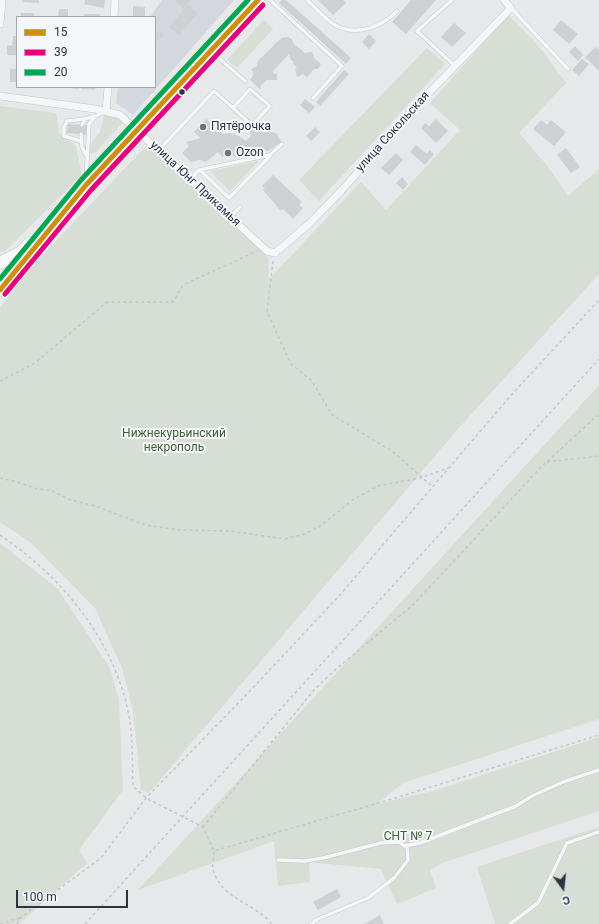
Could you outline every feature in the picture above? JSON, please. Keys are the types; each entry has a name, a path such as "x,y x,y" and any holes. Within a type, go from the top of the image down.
{"main road":[{"path":"0,263 21,252 65,208 258,0"},
{"path":"0,290 65,208"}],"street":[{"path":"0,24 2,0"},
{"path":"114,16 115,0"},
{"path":"504,0 511,8"},
{"name":"улица Сокольская","path":"273,253 279,252 341,191 454,65 511,8"},
{"path":"106,111 108,88"},
{"name":"улица Юнг Прикамья","path":"0,96 106,111 125,117 230,217 264,248 273,253"}],"lane":[{"path":"270,0 342,66 313,98"},
{"path":"307,0 334,24 348,29 373,27 388,20 397,11"},
{"path":"452,0 417,31 454,65"},
{"path":"511,8 568,69"},
{"path":"211,51 245,81"},
{"path":"158,150 214,91 233,108 252,125 270,106 250,88 233,108"},
{"path":"80,141 64,136 64,128 67,121 86,119 106,111"},
{"path":"86,185 86,155 89,124 96,116"},
{"path":"82,125 86,119"},
{"path":"81,134 80,141 86,155"},
{"path":"200,170 229,198 282,144"},
{"path":"190,180 200,170 270,155"},
{"path":"230,217 240,207"},
{"path":"278,860 304,861 323,858 381,843 400,842 404,846 407,846 420,843 516,806 532,796 556,785 599,770"},
{"path":"510,924 538,903 567,843 599,832"},
{"path":"311,924 318,919 368,898 394,878 408,860 407,846"}],"path":[{"path":"152,124 157,130"},
{"path":"0,382 35,363 107,302 173,302 183,285 264,248"},
{"path":"273,253 267,312 291,364 312,381 332,415 392,451 433,487"},
{"path":"0,924 20,918 101,858 146,798 249,692 333,602 514,392 599,300"},
{"path":"85,924 599,359"},
{"path":"203,826 314,690 335,670 414,604 546,462 599,414"},
{"path":"546,462 599,456"},
{"path":"0,478 37,489 50,490 82,504 96,506 146,525 179,530 230,531 285,539 304,534 322,525 351,501 378,486 422,478 450,467"},
{"path":"0,535 21,549 58,582 93,628 116,668 130,722 133,786 146,798 203,826 214,851 213,870 228,894 267,918 272,924"},
{"path":"214,851 392,799 599,734"},
{"path":"17,924 20,918"}],"shaded area":[{"path":"162,0 234,0 133,115 116,103 118,88 156,88 156,16 151,16"}],"green space":[{"name":"Нижнекурьинский некрополь","path":"508,15 538,45 566,83 519,133 546,164 568,196 599,169 599,274 457,430 149,793 141,790 133,710 122,668 95,608 30,542 0,522 0,307 33,265 147,145 268,257 269,279 361,182 386,210 460,130 430,103"},
{"path":"264,20 273,29 237,68 227,60"},
{"path":"427,48 445,64 319,201 299,180"},
{"path":"0,106 56,113 59,133 76,146 82,175 5,251 0,252"},
{"path":"104,115 122,118 124,121 96,152 90,153 89,146 100,132"},
{"path":"142,141 63,223 0,296 0,293 62,221 135,145"},
{"path":"259,161 230,191 210,171"},
{"name":"СНТ № 7","path":"599,385 599,719 403,783 377,804 437,790 599,737 599,811 442,863 430,870 436,888 397,904 381,869 309,862 310,882 278,886 274,841 138,890"},
{"path":"0,543 58,589 110,668 119,701 123,790 79,850 87,863 19,924 0,924"},
{"path":"599,827 599,924 495,924 477,867"}],"building":[{"path":"23,0 39,0 39,3 22,2"},
{"path":"85,0 105,0 104,8 84,4"},
{"path":"174,0 190,0 184,9"},
{"path":"282,0 286,0 351,58 346,64 279,3"},
{"path":"318,0 343,0 346,3 333,15"},
{"path":"411,0 436,0 406,34 392,22"},
{"path":"188,5 198,13 179,35 169,27"},
{"path":"133,6 145,7 145,16 133,16"},
{"path":"59,9 68,9 68,16 58,16"},
{"path":"21,13 34,13 34,16 21,16"},
{"path":"84,14 100,14 100,16 84,16"},
{"path":"561,20 578,34 569,44 553,30"},
{"path":"454,23 466,33 452,47 441,37"},
{"path":"162,31 164,37 156,41 156,33"},
{"path":"369,34 376,41 369,49 362,42"},
{"path":"13,36 16,36 16,55 7,55 7,45 12,46"},
{"path":"288,37 292,39 294,44 305,53 312,52 314,58 321,64 318,69 314,69 307,77 303,74 297,77 295,69 297,67 293,64 294,62 291,60 289,54 273,71 274,74 277,74 277,80 267,80 261,85 261,90 250,80 254,74 251,69 256,67 259,60 277,42 282,38"},
{"path":"575,46 583,55 578,61 569,52"},
{"path":"596,47 599,50 599,71 585,57"},
{"path":"582,59 589,64 579,76 572,70"},
{"path":"10,69 16,69 16,82 10,82"},
{"path":"344,70 349,74 320,106 316,102"},
{"path":"81,88 96,88 95,90"},
{"path":"305,99 315,107 309,113 300,105"},
{"path":"206,119 223,134 231,133 246,141 251,136 249,131 263,128 277,134 281,142 268,151 263,149 253,152 249,147 236,157 231,155 222,157 218,152 206,162 200,160 191,162 182,153 189,146 186,142 201,138 194,132"},
{"path":"436,119 448,131 436,143 421,128 425,123 429,126"},
{"path":"541,120 547,125 551,120 566,132 554,146 533,129"},
{"path":"68,124 88,125 87,135 67,133"},
{"path":"315,127 320,132 311,141 306,136"},
{"path":"416,145 427,154 430,150 434,154 425,165 410,152"},
{"path":"566,148 580,167 571,173 557,155"},
{"path":"396,153 403,160 389,175 381,168"},
{"path":"273,175 302,202 299,205 303,208 293,219 283,209 281,211 263,190 265,188 262,186"},
{"path":"402,177 408,184 403,190 396,183"},
{"path":"337,889 341,897 318,910 313,902"},
{"path":"380,915 384,924 364,924"}],"transit line":[{"name":"20","path":"0,279 81,180 248,0"},
{"name":"15","path":"0,290 86,185 258,0"},
{"name":"39","path":"5,294 91,190 263,5"}],"place":[{"name":"Пятёрочка","path":"203,127"},
{"name":"Ozon","path":"228,153"}]}
